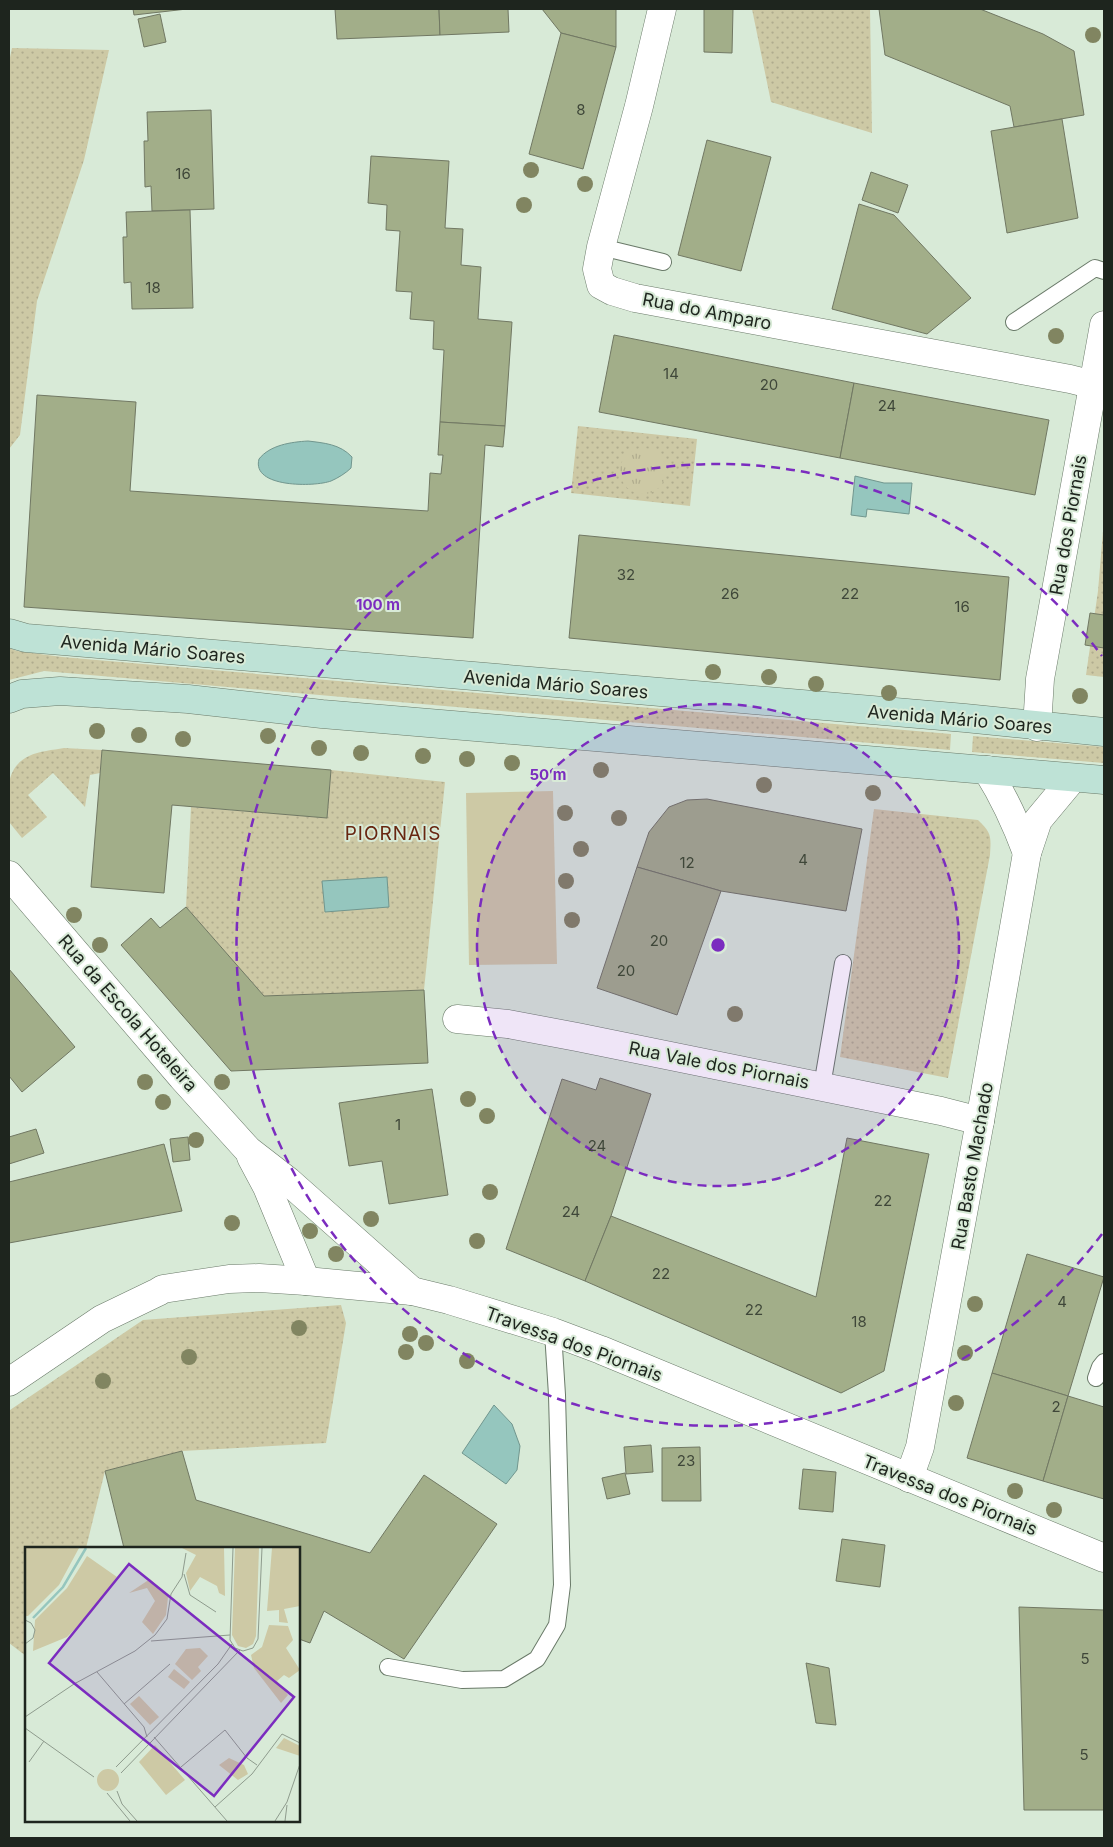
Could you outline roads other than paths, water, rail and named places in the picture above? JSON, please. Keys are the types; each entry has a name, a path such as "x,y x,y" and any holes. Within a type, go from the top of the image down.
{"main road":[{"name":"Avenida Mário Soares","path":"9,633 26,638 63,642 1104,732"},
{"path":"9,699 22,694 60,691 178,699 322,714 1104,780"}],"street":[{"name":"Rua do Amparo","path":"662,9 639,106 601,247 597,269 601,285 612,291 635,298 1094,385"},
{"name":"Rua dos Piornais","path":"1036,727 1040,679 1104,325"},
{"path":"987,770 1013,816 1027,852"},
{"name":"Rua Basto Machado","path":"909,1478 920,1447 1027,852 1038,820 1073,778"},
{"name":"Rua da Escola Hoteleira","path":"9,875 182,1077 248,1150 288,1181 412,1291"},
{"name":"Rua Vale dos Piornais","path":"457,1020 508,1024 577,1036 941,1111 980,1121"},
{"name":"Rua da Escola Hoteleira","path":"248,1150 267,1187 306,1281"},
{"name":"Travessa dos Piornais","path":"9,1382 102,1319 163,1289 229,1279 259,1278 412,1291 449,1300 553,1332 600,1350 1104,1558"}],"lane":[{"path":"601,247 663,262"},
{"path":"1014,322 1094,268 1104,271"},
{"path":"822,1086 842,963"},
{"path":"388,1667 462,1680 504,1679 537,1659 557,1624 562,1585 557,1395 553,1332"},
{"path":"1096,1378 1104,1362"}],"water":[{"path":"308,441 332,445 342,449 352,457 351,468 331,481 312,484 286,483 274,480 265,476 259,469 259,459 269,450 288,443"},
{"path":"855,476 884,483 912,483 909,514 867,509 866,517 851,515"},
{"path":"387,877 389,907 325,912 322,881"},
{"path":"494,1405 512,1424 520,1446 517,1470 506,1484 462,1453"}],"district":[{"name":"PIORNAIS","path":"393,833"}]}
